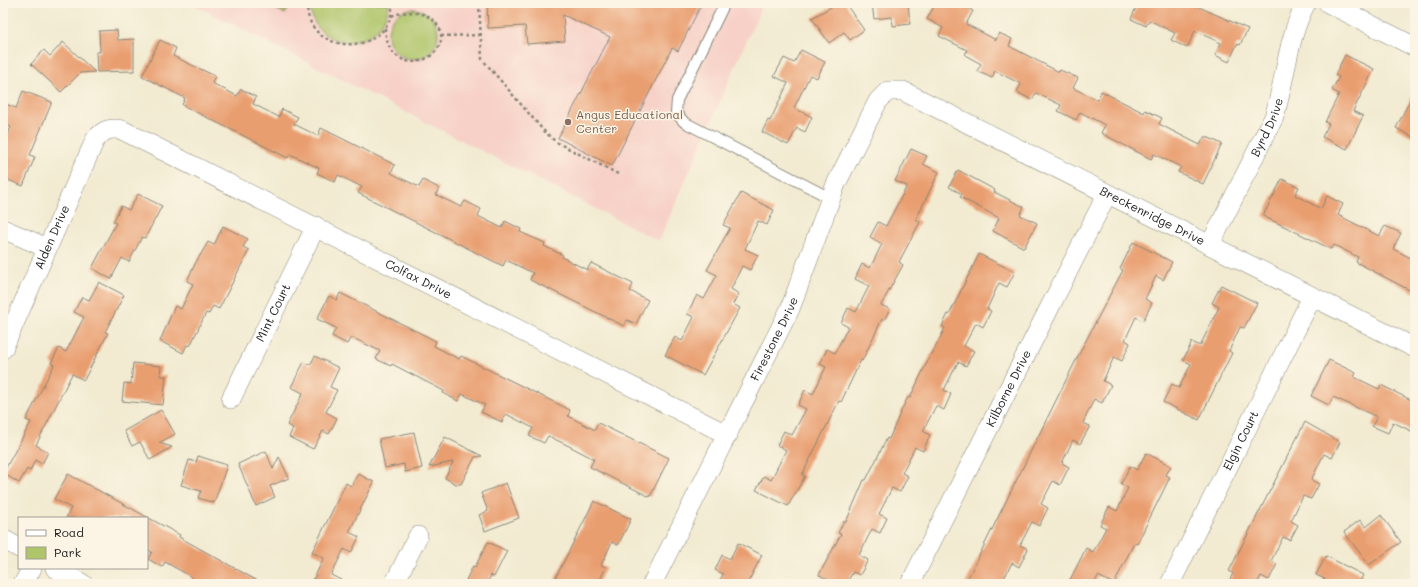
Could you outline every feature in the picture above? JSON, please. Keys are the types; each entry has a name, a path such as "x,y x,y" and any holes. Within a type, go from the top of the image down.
{"street":[{"name":"Byrd Drive","path":"1210,245 1274,117 1280,98 1292,37 1306,3"},
{"path":"1328,3 1415,47"},
{"name":"Firestone Drive","path":"652,584 790,309 830,198 856,143 878,101 888,91"},
{"name":"Breckenridge Drive","path":"888,91 903,91 1415,348"},
{"name":"Colfax Drive","path":"107,129 122,130 316,226 728,435"},
{"name":"Alden Drive","path":"3,349 95,140 107,129"},
{"name":"Kilborne Drive","path":"910,584 1108,194"},
{"name":"Mint Court","path":"231,399 316,226"},
{"path":"3,229 47,248"},
{"name":"Elgin Court","path":"1170,584 1312,297"},
{"path":"394,584 418,536"},
{"path":"3,539 18,547"},
{"path":"23,584 31,569"},
{"path":"57,569 84,584"}],"lane":[{"path":"725,3 677,100 676,113 684,122 830,198"}],"path":[{"path":"307,3 311,21 318,32 329,40 342,45 356,45 369,41 385,28 391,16 392,3"},
{"path":"479,3 482,59 543,130 556,142 620,175"},
{"path":"391,16 400,9"},
{"path":"385,28 386,40 396,56 404,60 414,62 423,60 431,56 437,48 441,36 439,22 434,15"},
{"path":"441,36 481,35"}],"shaded area":[{"name":"Angus Educational Center","path":"191,3 763,3 659,241"}],"green space":[{"path":"266,3 292,3 285,14"},
{"path":"310,3 389,3 384,21 374,33 361,40 347,42 333,39 321,31 313,19"},
{"path":"413,9 422,11 433,20 438,34 436,43 427,54 413,59 404,57 393,48 388,34 390,25 399,14"}],"building":[{"name":"Angus Educational Center","path":"487,3 702,3 678,51 672,48 612,166 558,138 610,37 563,15 565,41 527,44 525,26 488,28"},
{"path":"838,3 845,3 864,30 850,40 844,32 829,43 812,18"},
{"path":"872,3 908,3 910,24 893,26 892,17 874,19"},
{"path":"936,3 959,3 973,11 966,24 996,40 999,33 1012,39 1009,46 1059,72 1060,70 1078,78 1073,88 1097,100 1101,91 1144,113 1145,110 1162,118 1159,124 1200,145 1205,136 1222,144 1203,184 1178,172 1181,167 1154,154 1151,159 1101,133 1105,125 1080,112 1076,120 1058,111 1061,105 1036,93 1032,100 1017,92 1021,84 995,71 992,78 977,71 981,64 965,55 967,50 939,36 943,28 927,19"},
{"path":"1138,3 1190,3 1248,29 1240,45 1237,44 1229,62 1215,55 1221,43 1195,31 1187,48 1171,40 1175,33 1149,20 1146,26 1131,19"},
{"path":"117,30 118,40 134,39 134,71 97,72 96,52 100,52 99,31"},
{"path":"160,40 176,48 173,56 215,76 212,83 237,96 241,89 256,97 253,104 279,117 282,109 298,117 294,124 318,136 321,128 395,165 391,173 419,187 423,180 439,188 436,195 461,207 465,201 481,209 478,216 502,228 505,221 521,229 520,232 545,243 544,246 563,255 562,257 587,270 591,263 633,284 630,291 648,300 636,324 627,320 624,326 530,280 533,273 506,260 503,266 358,193 362,187 338,175 335,182 317,173 319,168 290,154 288,158 182,105 185,98 142,76"},
{"path":"63,42 95,72 80,73 61,92 31,64 44,50 50,56"},
{"path":"801,50 825,62 817,78 810,75 794,108 812,117 805,132 797,128 788,145 762,132 768,120 770,121 788,83 774,76 784,58 794,63"},
{"path":"1345,55 1374,69 1353,111 1363,116 1347,149 1322,137 1329,124 1325,122 1339,94 1332,90 1339,77 1335,75"},
{"path":"1415,90 1415,138 1396,128"},
{"path":"23,91 52,102 30,155 35,157 23,186 3,178 3,146 11,127 3,124 3,103 16,108"},
{"path":"911,149 927,156 923,164 939,172 916,219 920,222 899,262 903,265 881,305 890,309 884,320 882,319 841,402 839,401 802,475 805,476 788,506 756,490 764,476 771,480 786,450 777,445 784,431 792,435 806,409 798,405 805,390 813,394 826,367 820,364 827,349 835,353 848,327 841,323 848,308 856,312 869,286 855,279 862,264 870,268 882,244 870,237 878,222 886,226 907,186 895,181"},
{"path":"958,170 995,190 994,192 1024,207 1020,215 1037,223 1024,248 993,231 999,218 960,197 962,194 949,187"},
{"path":"1282,179 1299,187 1295,195 1321,209 1327,196 1343,204 1338,215 1379,236 1385,226 1401,233 1393,249 1415,260 1415,293 1356,262 1358,257 1334,245 1331,249 1263,216"},
{"path":"741,193 774,210 767,225 758,221 745,249 758,255 750,270 742,266 731,289 739,294 733,304 740,308 703,375 665,355 675,337 682,341 694,317 687,314 697,295 704,299 717,275 707,270 730,228 723,225"},
{"path":"138,194 162,206 145,238 142,237 129,262 122,258 111,279 92,268 116,223 113,222 121,206 129,210"},
{"path":"223,226 248,239 243,247 249,250 219,309 213,306 209,314 206,313 190,346 187,345 183,353 160,341 175,306 181,309 193,284 187,281 195,264 208,242 214,245"},
{"path":"1133,242 1172,262 1163,280 1156,276 1145,299 1152,303 1143,321 1136,317 1125,340 1130,343 1122,361 1114,357 1103,381 1111,385 1102,403 1094,399 1083,423 1090,426 1080,444 1073,440 1062,463 1069,467 1060,485 1053,481 1041,504 1048,508 1039,526 1032,522 1020,545 1028,549 1019,567 1012,563 1001,584 965,584 1081,350 1123,270 1120,269"},
{"path":"979,254 1015,272 1007,287 999,283 987,309 991,311 983,327 976,323 964,346 974,351 966,366 958,362 944,390 951,394 944,410 936,406 923,431 930,435 923,451 915,447 902,473 908,476 900,492 892,488 879,514 887,518 880,533 872,529 859,555 868,560 860,575 853,572 846,584 837,584 819,575 841,534 838,533 844,521 846,522 864,480 866,480 887,438 889,439 908,397 910,398 945,328 942,326"},
{"path":"99,282 124,295 105,332 108,333 84,380 72,374 36,445 48,452 42,464 35,460 30,471 27,469 19,483 3,473 31,422 26,420 54,365 51,363 59,348 66,352 84,317 74,312 82,297 89,300"},
{"path":"1221,285 1257,303 1244,328 1240,327 1229,351 1232,353 1199,420 1163,402 1172,384 1179,388 1191,364 1183,360 1192,342 1200,346 1219,307 1212,303"},
{"path":"340,293 436,341 434,346 459,359 461,356 570,410 568,416 595,430 598,423 669,458 650,497 590,467 594,459 567,445 548,436 544,443 529,436 533,428 506,414 502,422 481,412 485,405 462,394 458,401 443,393 444,391 392,364 391,366 376,359 380,351 351,337 347,344 332,336 336,328 317,319 329,296 337,300"},
{"path":"315,356 339,368 330,387 337,390 326,412 337,418 329,434 323,431 313,449 289,437 293,428 287,425 303,393 291,387 304,362 310,365"},
{"path":"1329,360 1356,373 1354,377 1379,389 1381,385 1415,402 1415,433 1393,422 1388,433 1372,426 1377,417 1333,397 1329,405 1311,396"},
{"path":"133,363 161,366 160,376 166,376 163,405 122,401 124,383 131,384"},
{"path":"161,410 175,434 159,443 172,447 150,460 140,442 132,446 124,431"},
{"path":"1305,422 1340,442 1332,458 1324,454 1311,480 1319,484 1311,499 1303,496 1291,521 1298,525 1290,540 1283,537 1271,561 1277,564 1269,580 1261,576 1257,584 1228,584 1233,573 1229,571"},
{"path":"414,432 422,468 405,472 404,464 385,468 379,439"},
{"path":"445,437 482,456 475,457 461,484 456,484 445,478 453,462 429,467"},
{"path":"266,451 273,469 279,457 289,478 270,486 275,497 256,506 238,464"},
{"path":"1146,453 1171,466 1166,475 1170,477 1137,544 1134,543 1114,584 1098,576 1094,584 1068,584 1086,548 1093,552 1106,528 1100,525 1109,507 1117,511 1128,488 1121,484 1130,466 1137,470"},
{"path":"198,456 227,465 214,503 198,498 201,491 181,485 189,460 196,462"},
{"path":"68,474 147,517 66,517 71,508 54,499"},
{"path":"358,474 374,482 349,532 359,537 351,553 344,549 331,575 349,584 311,584 324,558 312,552 346,483 351,486"},
{"path":"506,483 519,518 485,531 479,515 488,511 481,493"},
{"path":"594,501 631,519 618,545 612,542 601,565 606,567 598,584 566,584 555,579"},
{"path":"1381,515 1401,542 1369,565 1344,532 1360,520 1366,527"},
{"path":"148,518 180,535 179,537 263,584 189,584 192,577 165,562 162,567 148,559 152,552 148,550"},
{"path":"488,542 507,551 494,577 491,575 487,584 475,584 466,580 473,566 475,567"},
{"path":"738,543 762,555 747,584 718,584 723,574 715,570 722,555 730,559"},
{"path":"1326,556 1363,575 1359,584 1322,584 1325,579 1316,575"}],"place":[{"name":"Angus Educational Center","path":"568,122"}]}
